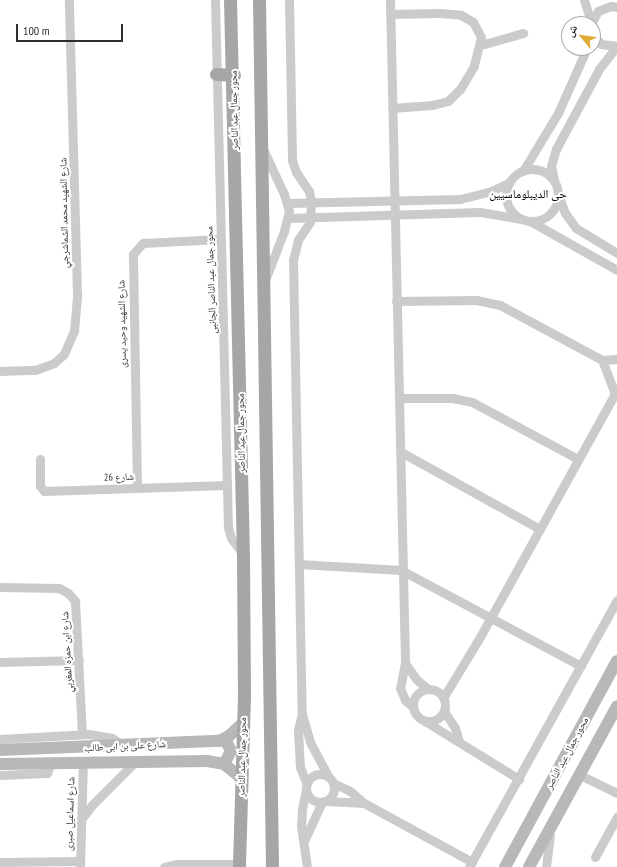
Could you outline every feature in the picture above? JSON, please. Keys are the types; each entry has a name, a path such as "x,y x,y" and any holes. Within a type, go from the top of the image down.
{"main road":[{"name":"محور جمال عبد الناصر","path":"230,0 234,75 243,554 243,723 240,866"},
{"path":"259,0 272,867"},
{"path":"216,74 234,75"},
{"name":"محور جمال عبد الناصر","path":"505,867 617,661"},
{"path":"529,867 617,706"},
{"path":"242,782 239,776 224,764 231,752 227,743 222,740 243,723"},
{"name":"شارع على بن ابى طالب","path":"0,750 33,743 123,746 222,740"},
{"path":"574,740 582,748 593,750"},
{"name":"شارع على بن ابى طالب","path":"0,764 185,760 224,764"},
{"path":"559,767 580,775"},
{"path":"264,867 272,853"}],"street":[{"name":"شارع الشهيد محمد الشماشرجي","path":"0,372 35,370 54,363 64,354 74,331 77,293 69,0"},
{"name":"محور جمال عبد الناصر الجانبى","path":"214,0 229,533 243,554"},
{"path":"288,0 292,160 296,172 309,191 312,202 311,216 298,240 292,260 302,714 310,742 331,780 334,793 324,801 304,842"},
{"path":"390,0 399,398 401,570 405,664 400,688 405,700 413,707 415,713 423,720 439,732 459,741 519,779"},
{"path":"584,0 589,16"},
{"path":"595,16 598,11 604,7 617,6"},
{"path":"390,14 440,13 461,15 467,18 478,28 481,45 468,76 460,90 448,100 432,106 392,108"},
{"path":"481,45 523,32"},
{"path":"601,44 616,47 599,69 556,149 551,166 554,181 565,213 576,228 617,253"},
{"path":"288,203 469,198 510,182 523,171 558,113 580,69 584,56"},
{"path":"261,143 288,203 288,218 263,289"},
{"path":"523,171 540,170 554,181"},
{"path":"510,182 507,190 508,203 514,214 617,270"},
{"path":"288,218 311,216 491,212 526,220 539,220 553,210 558,194"},
{"name":"شارع الشهيد وحيد يسرى","path":"137,487 133,254 143,243 220,239"},
{"path":"396,301 476,300 490,302 602,360 617,359"},
{"path":"459,741 455,728 444,711 443,698 491,617 616,392 602,360"},
{"path":"399,398 452,398 472,402 578,459"},
{"path":"400,452 540,529"},
{"name":"شارع 26","path":"40,459 40,486 44,490 227,485"},
{"path":"299,564 401,570 581,666"},
{"name":"شارع ابن حمزه المغربي","path":"0,587 48,586 68,593 76,606 82,734"},
{"path":"307,867 302,809 307,787 314,776 319,774 342,786 364,803 471,865 617,600"},
{"path":"0,662 79,660"},
{"path":"405,664 416,679 428,689 434,690 443,698"},
{"path":"413,707 417,695 428,689"},
{"path":"423,720 435,720 444,711"},
{"path":"302,714 298,730 300,767 312,799 364,803"},
{"path":"0,739 33,743 82,734 107,736 123,746"},
{"path":"80,821 92,805 136,761"},
{"name":"شارع اسماعيل صبرى","path":"80,864 80,821 83,762"},
{"path":"0,775 47,773 51,763"},
{"path":"580,775 617,793"},
{"path":"595,857 617,817"},
{"path":"546,867 552,826"},
{"path":"0,862 80,864"},
{"path":"164,867 177,864 240,866"}],"district":[{"name":"حى الديبلوماسيين","path":"528,194"}]}
